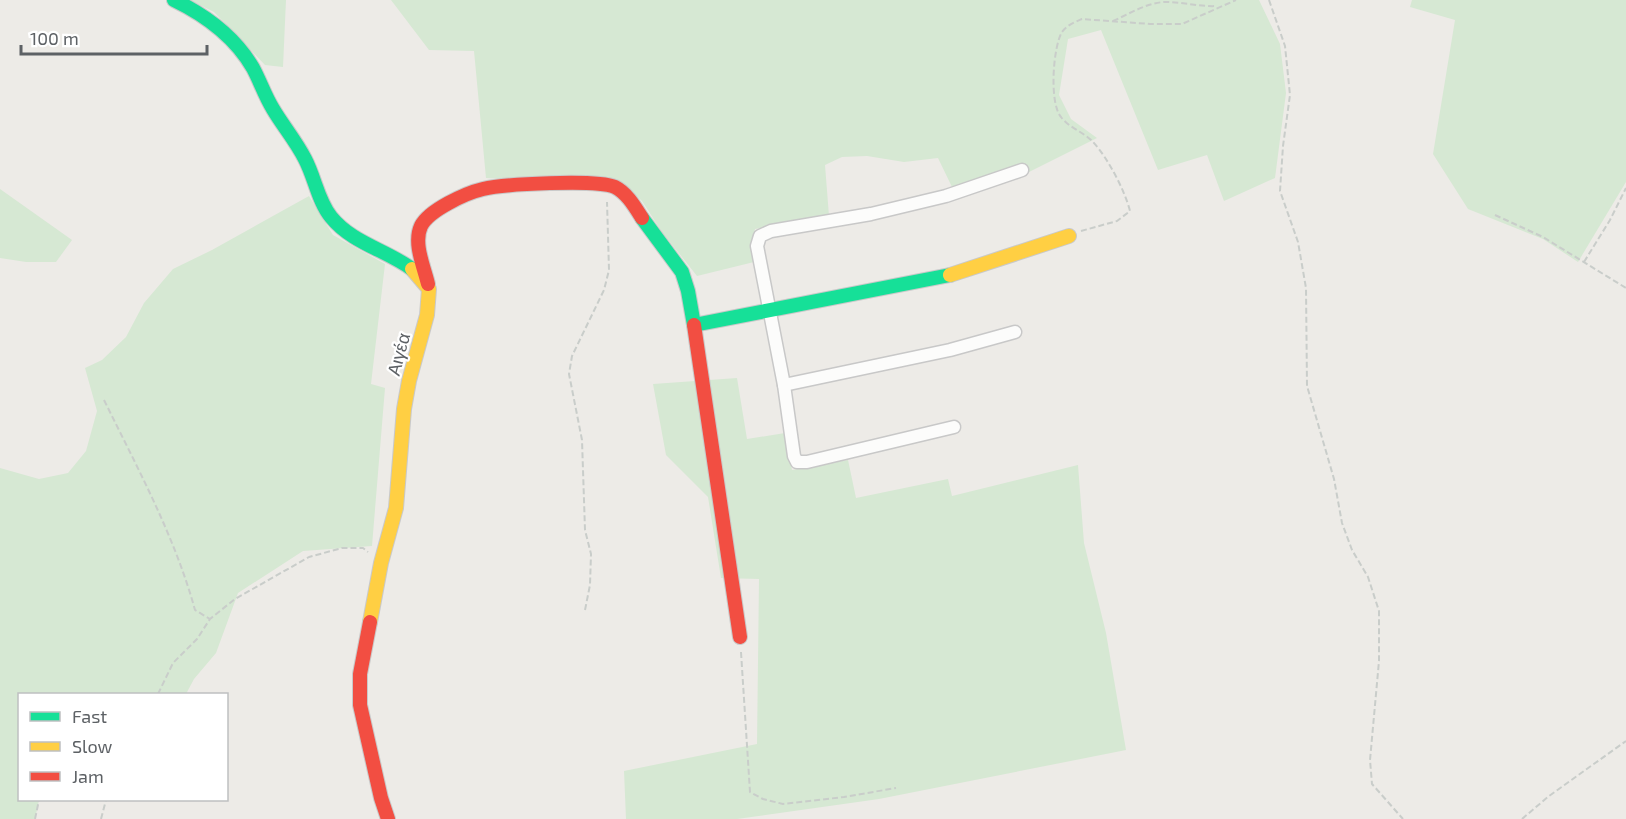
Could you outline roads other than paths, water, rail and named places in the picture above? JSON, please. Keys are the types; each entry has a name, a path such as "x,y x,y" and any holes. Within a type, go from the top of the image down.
{"street":[{"path":"174,0 220,30 250,64 273,110 308,166 318,196 339,227 351,236 394,257 416,272 429,289"},
{"path":"954,427 807,462 797,462 794,456 771,311 757,246 760,236 771,231 871,214 946,196 1022,170"},
{"name":"Αιγέα","path":"388,819 360,705 360,675 381,563 396,508 404,409 409,381 427,315 429,289 420,249 421,225 429,215 441,207 483,189 565,183 606,184 623,193 654,237 675,260 683,274 694,325"},
{"path":"740,637 694,325 949,275 1069,236"},
{"path":"784,384 950,350 1015,332"}]}
